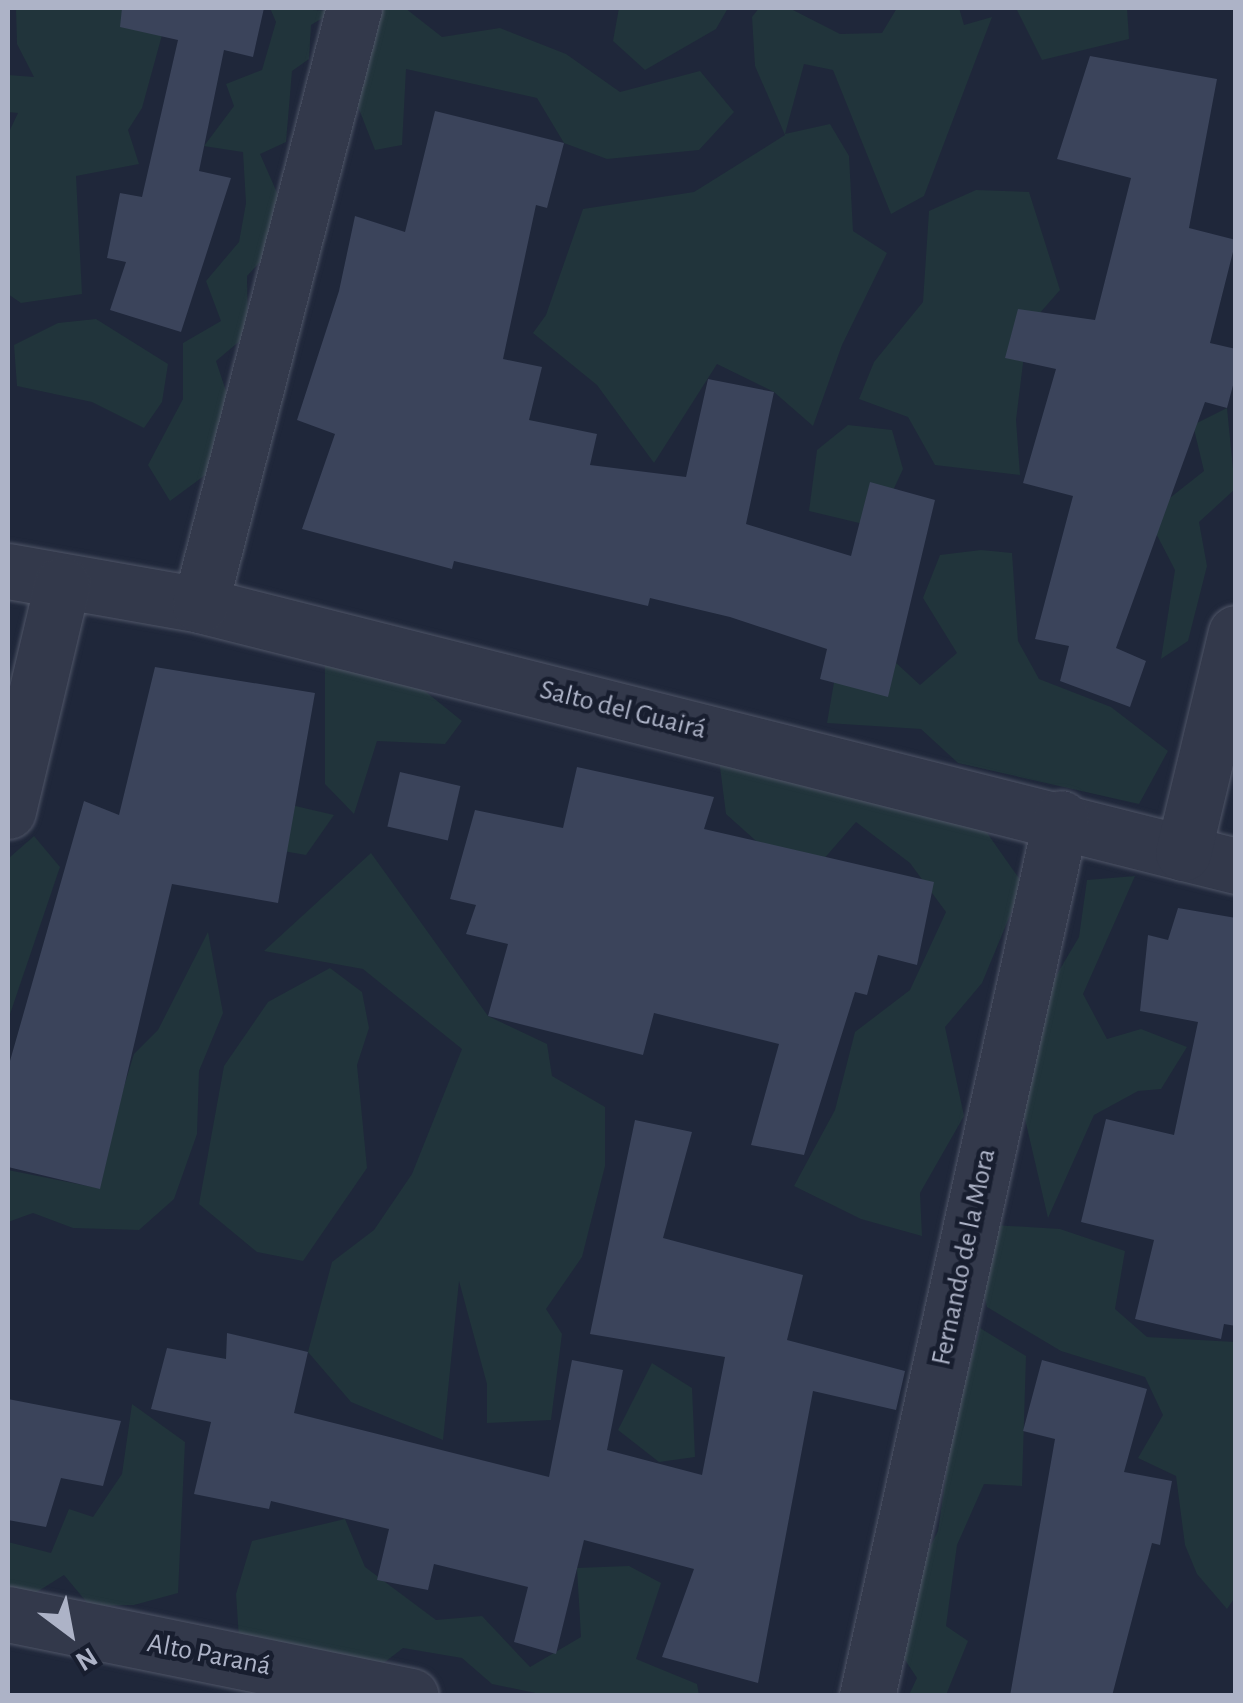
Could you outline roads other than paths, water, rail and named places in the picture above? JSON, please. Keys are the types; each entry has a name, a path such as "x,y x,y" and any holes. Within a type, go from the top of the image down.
{"street":[{"path":"200,605 354,8"},
{"name":"Salto del Guairá","path":"8,572 200,605 1061,818 1236,866"},
{"path":"8,811 62,584"},
{"path":"1183,853 1236,634"},
{"name":"Fernando de la Mora","path":"868,1696 1061,818"},
{"name":"Alto Paraná","path":"8,1614 411,1696"}]}
